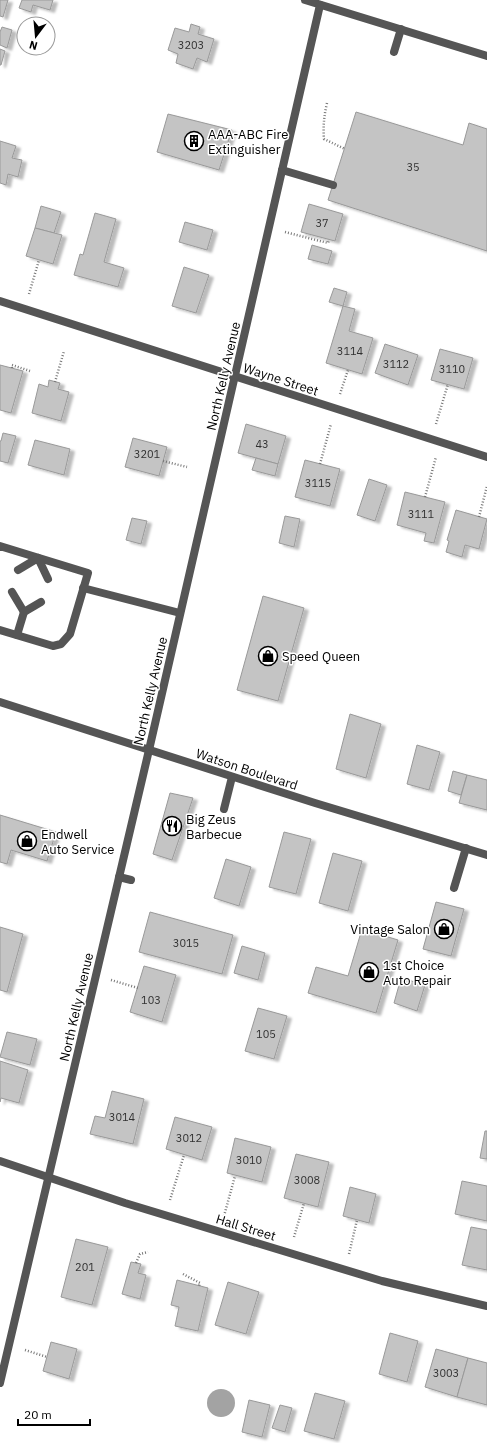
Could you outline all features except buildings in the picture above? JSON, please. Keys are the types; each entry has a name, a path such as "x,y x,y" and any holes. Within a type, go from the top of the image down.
{"street":[{"path":"305,0 487,56"},
{"name":"North Kelly Avenue","path":"0,1383 149,750 320,5"},
{"path":"394,52 400,29"},
{"path":"282,170 333,184"},
{"name":"Wayne Street","path":"0,301 487,457"},
{"path":"0,547 88,573 70,634 61,644 53,646 0,630"},
{"path":"18,570 38,558"},
{"path":"38,558 48,579"},
{"path":"83,588 180,613"},
{"path":"12,592 24,612"},
{"path":"17,635 24,612 42,602"},
{"name":"Watson Boulevard","path":"0,702 315,804 487,854"},
{"path":"224,809 232,777"},
{"path":"454,888 466,848"},
{"path":"119,877 131,880"},
{"name":"Hall Street","path":"0,1161 166,1215 382,1281 487,1306"}],"path":[{"path":"328,103 324,114 324,139 345,149"},
{"path":"269,227 328,243 329,240"},
{"path":"24,309 39,260"},
{"path":"55,382 64,351"},
{"path":"12,368 12,365 30,371"},
{"path":"320,464 348,370"},
{"path":"431,440 448,384"},
{"path":"425,497 440,442"},
{"path":"163,461 187,467"},
{"path":"479,517 487,486"},
{"path":"96,975 138,988"},
{"path":"166,1215 184,1154"},
{"path":"219,1231 235,1176"},
{"path":"290,1253 304,1203"},
{"path":"346,1270 357,1220"},
{"path":"136,1263 140,1254 148,1252"},
{"path":"183,1274 200,1283 199,1286"},
{"path":"9,1346 47,1357"}],"shaded area":[{"path":"221,1389 231,1393 235,1403 231,1413 221,1417 211,1413 207,1403 211,1393"}],"place":[{"name":"AAA-ABC Fire Extinguisher","path":"194,141"},
{"name":"Speed Queen","path":"268,656"},
{"name":"Big Zeus Barbecue","path":"172,826"},
{"name":"Endwell Auto Service","path":"27,841"},
{"name":"Vintage Salon","path":"444,929"},
{"name":"1st Choice Auto Repair","path":"369,972"}]}
